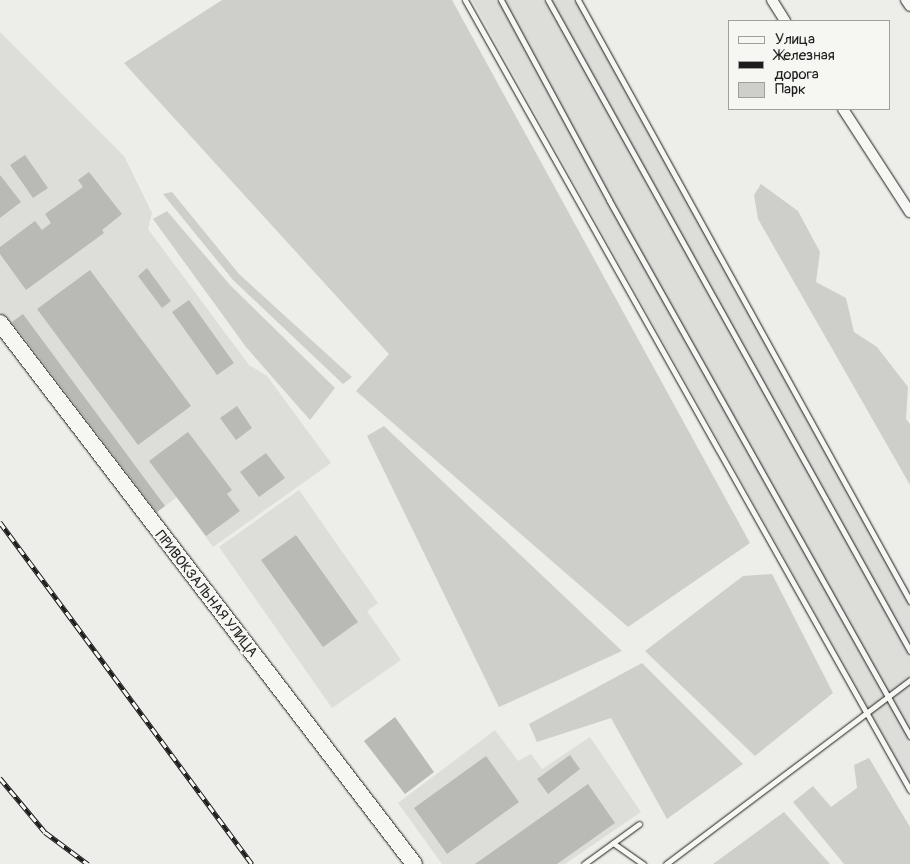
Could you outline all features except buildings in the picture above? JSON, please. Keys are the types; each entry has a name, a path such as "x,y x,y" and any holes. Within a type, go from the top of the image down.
{"main road":[{"name":"ПРИВОКЗАЛЬНАЯ УЛИЦА","path":"0,323 414,864"}],"street":[{"path":"772,0 785,20"},
{"path":"906,0 910,6"},
{"path":"844,110 910,212"}],"lane":[{"path":"464,0 910,790"},
{"path":"501,0 609,200 910,736"},
{"path":"548,0 910,652"},
{"path":"578,0 910,601"},
{"path":"666,864 910,680"},
{"path":"584,864 639,824"},
{"path":"613,843 643,864"}],"shaded area":[{"path":"472,0 578,0 910,594 910,783"},
{"path":"0,32 124,156 152,213 148,229 249,365 267,376 331,463 213,547 177,497 152,516 0,311"},
{"path":"299,490 378,603 367,611 401,660 332,708 219,547"},
{"path":"495,730 518,761 531,754 542,769 590,737 641,812 565,864 442,864 398,803"}],"green space":[{"path":"222,0 452,0 750,543 628,627 356,391 389,354 124,63"},
{"path":"761,184 798,211 820,252 816,282 846,298 854,332 877,347 908,387 906,419 910,424 910,485 758,219 754,195"},
{"path":"172,192 239,274 352,377 343,384 233,280 163,194"},
{"path":"167,211 230,285 335,388 310,420 246,347 153,219"},
{"path":"384,426 622,651 499,707 367,436"},
{"path":"772,574 833,693 755,756 645,651 743,576"},
{"path":"642,663 743,764 667,819 611,718 537,742 529,724"},
{"path":"869,758 910,827 910,864 844,864 793,802 813,786 831,807 857,788 854,765"},
{"path":"784,812 830,864 713,864"}],"railway":[{"path":"0,522 252,864"},
{"path":"0,778 45,832 88,864"}]}
